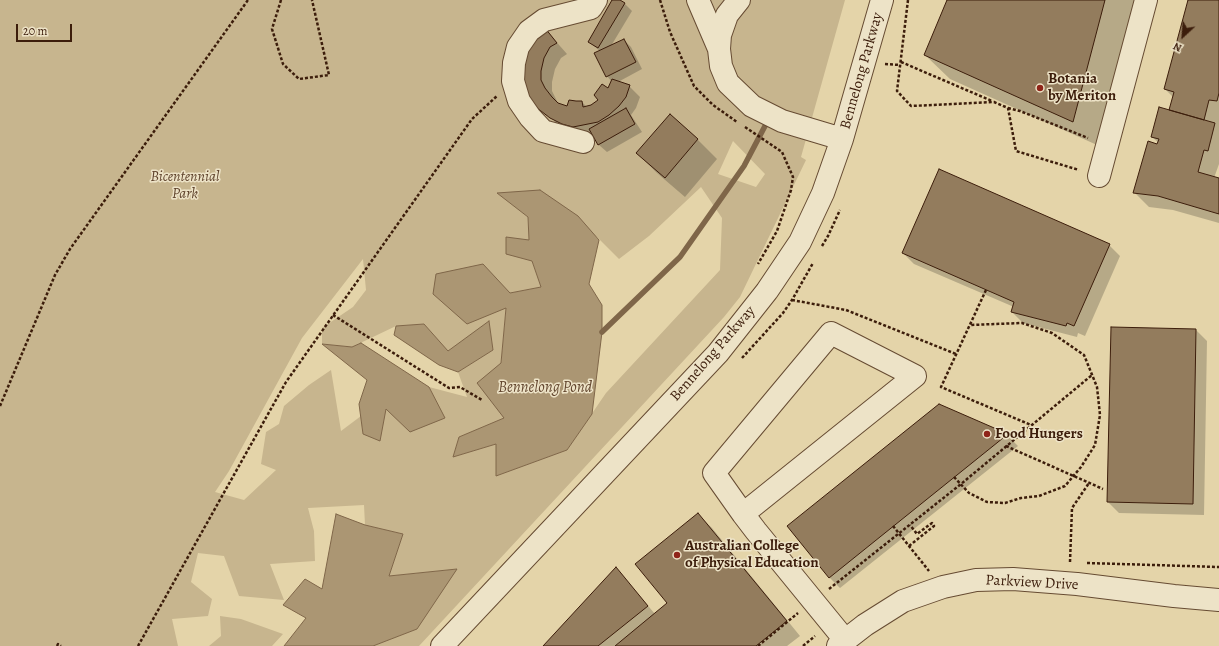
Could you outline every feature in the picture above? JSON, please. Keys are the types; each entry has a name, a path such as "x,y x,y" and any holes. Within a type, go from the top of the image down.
{"street":[{"path":"583,142 543,130 530,117 519,100 513,81 514,63 518,47 529,31 544,20 591,8 596,0"},
{"path":"698,0 718,49 721,66 728,83 752,106 782,121 842,139"},
{"path":"718,49 720,35 727,15 739,0"},
{"name":"Bennelong Parkway","path":"442,646 718,353 767,291 800,242 823,193 842,139 882,0"},
{"path":"1099,176 1146,0"},
{"path":"743,514 915,376 831,333 714,473 743,514 841,643"},
{"name":"Parkview Drive","path":"841,643 865,624 902,601 943,587 976,580 1013,578 1219,600"}],"path":[{"path":"0,406 55,275 70,249 248,0"},
{"path":"282,0 272,29 283,64 299,79 329,75 312,0"},
{"path":"660,0 670,32 694,86 713,105 782,152 793,177 791,190 777,231 756,268"},
{"path":"908,0 897,91 911,106 994,102"},
{"path":"883,64 901,63 1008,108 1020,111 1070,131"},
{"path":"138,646 286,382 472,119 500,94"},
{"path":"1008,108 1016,151 1099,176"},
{"path":"986,290 941,387 1031,425"},
{"path":"792,300 846,310 956,354"},
{"path":"333,315 449,388 460,387 482,400"},
{"path":"954,477 969,493 987,502 1005,503 1021,498 1039,496 1065,486 1081,467 1095,445 1100,415 1097,387 1084,354 1052,333 1022,323 970,325"},
{"path":"827,590 961,484 1092,375"},
{"path":"1006,446 1102,489"},
{"path":"1070,562 1072,508 1089,484"},
{"path":"909,546 934,526 932,523 917,534 910,525"},
{"path":"893,526 930,572"},
{"path":"758,646 800,612"},
{"path":"57,646 58,644 61,646"}],"green space":[{"name":"Bicentennial Park","path":"0,0 845,0 801,157 806,160 740,297 724,317 419,646 373,646 417,629 456,569 389,576 403,534 365,525 364,505 308,508 314,531 315,561 270,564 284,600 239,596 224,556 198,553 191,582 212,599 208,616 172,619 178,646 0,646","holes":["733,141 765,174 756,187 718,174","701,187 722,218 720,270 606,393 567,450 496,476 496,444 453,457 459,437 505,418 501,363 506,307 510,293 541,287 532,261 528,217 498,193 597,237 619,259 649,236","363,259 366,290 353,307 322,328 322,344 352,347 396,326 424,324 448,352 489,322 493,350 458,372 467,397 429,387 445,419 386,409 363,434 361,416 341,431 331,370 309,385 284,406 279,424 266,432 261,464 276,470 244,500 215,492 229,471 302,338"]},
{"path":"220,616 241,619 283,634 272,646 209,646 221,636"}],"water":[{"name":"Bennelong Pond","path":"540,190 578,216 599,240 589,284 602,305 602,332 592,414 567,450 496,476 496,444 453,457 459,437 504,418 477,383 501,363 506,308 467,324 433,294 436,274 483,264 510,293 541,287 532,261 506,254 506,237 529,240 528,217 497,193"},
{"path":"489,321 493,350 458,372 439,365 394,335 396,326 424,324 448,351"},
{"path":"361,343 429,387 445,418 410,432 386,409 380,441 363,434 359,404 367,380 322,344 352,347"},
{"path":"336,514 365,525 403,534 389,576 457,569 417,629 373,646 284,646 306,618 283,605 305,579 322,589"}],"building":[{"path":"612,0 620,0 625,3 598,48 588,42"},
{"name":"Botania by Meriton","path":"947,0 1105,0 1073,122 924,55"},
{"path":"1188,0 1219,0 1219,93 1217,101 1209,100 1204,120 1169,110 1174,92 1164,89"},
{"path":"545,28 557,43 550,47 544,58 541,71 541,80 545,88 558,103 567,106 569,100 582,101 583,107 591,105 598,100 594,95 602,84 608,88 612,79 630,85 626,97 609,115 598,122 573,127 562,124 550,118 532,104 524,85 523,71 530,44"},
{"path":"624,39 636,62 606,77 594,53"},
{"path":"1159,107 1215,123 1208,151 1204,150 1198,172 1219,178 1219,214 1158,196 1133,193 1148,141 1157,144 1159,139 1151,137"},
{"path":"626,108 635,124 598,145 589,129"},
{"path":"670,114 698,139 665,178 636,153"},
{"path":"939,169 1110,244 1074,326 1067,323 1066,326 1011,312 1014,302 902,253"},
{"path":"1111,327 1196,329 1193,504 1107,502"},
{"path":"939,404 1008,434 829,578 787,526"},
{"path":"698,513 787,621 756,646 615,646 667,603 635,564"},
{"path":"616,567 648,606 598,646 543,646"}],"waterway":[{"path":"602,332 680,257 744,166 765,126"}],"place":[{"name":"Botania by Meriton","path":"1040,88"},
{"name":"Food Hungers","path":"987,434"},
{"name":"Australian College of Physical Education","path":"677,555"}]}
